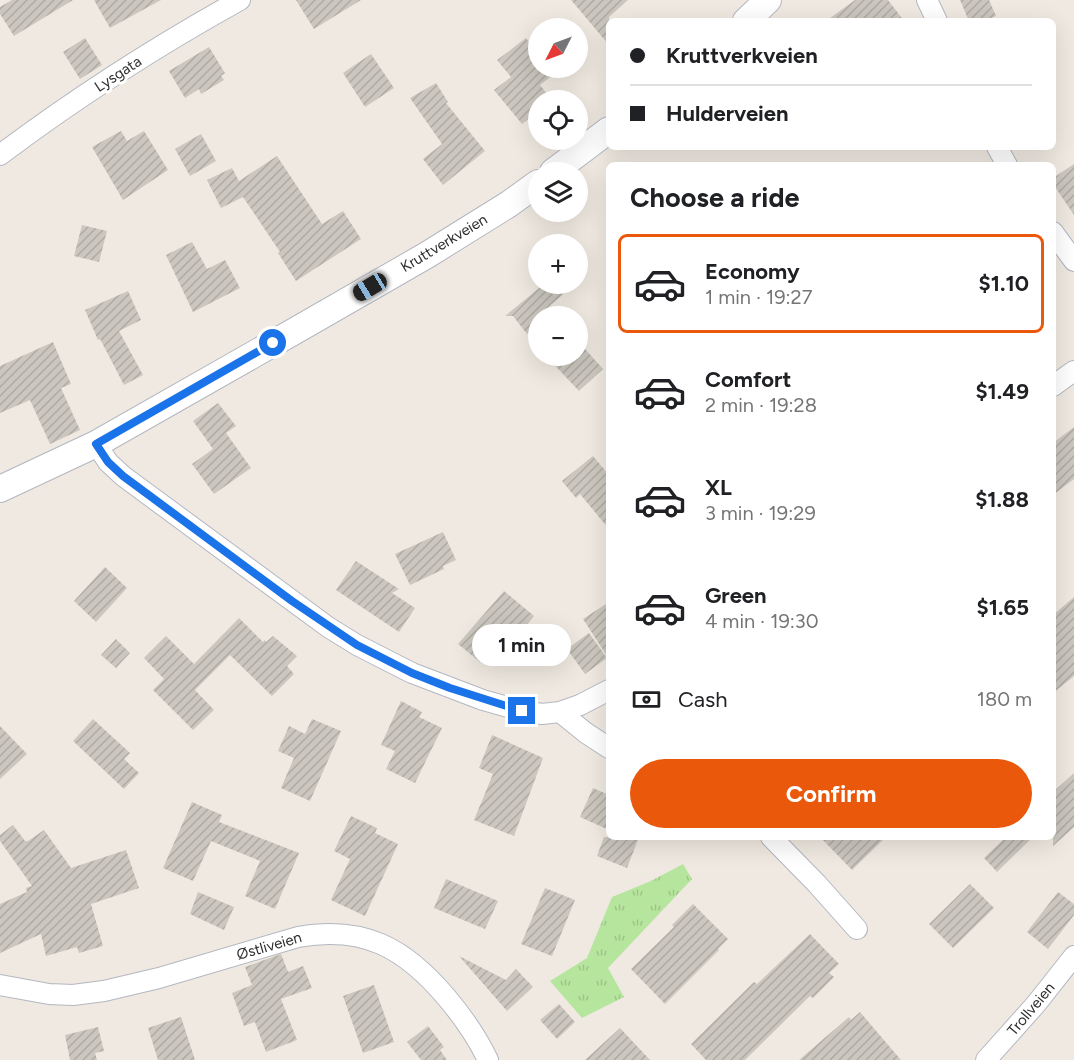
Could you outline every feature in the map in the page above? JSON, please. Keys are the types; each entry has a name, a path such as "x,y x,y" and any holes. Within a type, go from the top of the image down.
{"street":[{"name":"Lysgata","path":"0,155 47,120 120,72 240,0"},
{"path":"749,18 768,0"},
{"path":"927,0 935,18"},
{"path":"566,162 606,132"},
{"name":"Kruttverkveien","path":"0,489 96,444 427,255 528,190"},
{"path":"1056,236 1074,261"},
{"path":"1056,384 1074,371"},
{"path":"96,444 108,462 123,476 292,601 357,645 412,673 483,700 542,714 560,712 580,705 606,692"},
{"path":"560,712 606,746"},
{"path":"774,840 818,884 857,929"},
{"name":"Østliveien","path":"0,985 49,994 73,995 104,991 159,978 298,937 319,933 341,933 387,947 426,974 462,1016 488,1060"},
{"name":"Trollveien","path":"986,1060 1036,1004 1074,956"}],"green space":[{"path":"683,864 692,879 608,968 624,997 582,1018 550,981 587,958 612,897 651,881"}],"building":[{"path":"12,0 73,0 14,36 0,14 0,7"},
{"path":"94,0 161,0 110,28"},
{"path":"296,0 361,0 314,29"},
{"path":"571,0 628,0 609,18 606,18 606,41"},
{"path":"855,0 888,0 902,18 830,18"},
{"path":"960,0 989,0 996,16 991,18 968,18"},
{"path":"85,38 102,65 80,79 63,52"},
{"path":"526,38 528,41 528,78 549,78 540,85 544,90 528,90 528,120 522,124 494,90 511,77 497,60"},
{"path":"209,47 225,73 221,76 224,80 201,94 199,89 185,98 169,71"},
{"path":"371,54 394,88 365,107 343,73"},
{"path":"436,83 448,102 446,103 485,151 443,185 423,159 442,144 410,98"},
{"path":"121,131 127,141 144,131 168,170 123,200 92,147"},
{"path":"201,134 216,161 190,176 175,149"},
{"path":"277,156 322,224 343,211 361,239 296,281 278,253 280,252 243,197 221,208 207,180 232,168 239,181"},
{"path":"1074,164 1074,215 1056,188 1056,176"},
{"path":"82,225 107,231 99,262 74,256"},
{"path":"192,242 207,269 225,260 240,288 193,312 166,255"},
{"path":"128,291 141,320 119,331 143,375 124,385 100,339 98,340 85,310"},
{"path":"532,294 563,294 550,306 528,306 527,334 513,316 505,316"},
{"path":"53,342 71,384 61,388 80,430 50,444 30,400 0,413 0,366"},
{"path":"588,352 603,369 579,391 555,366 588,366"},
{"path":"218,403 236,426 226,433 251,468 214,494 192,464 213,449 193,421"},
{"path":"1074,427 1074,479 1056,493 1056,441"},
{"path":"593,456 606,471 606,525 580,494 576,498 562,481"},
{"path":"443,532 456,560 443,566 444,569 410,585 395,554"},
{"path":"356,561 399,589 392,593 415,608 399,632 336,590"},
{"path":"105,567 127,588 96,622 74,601"},
{"path":"504,591 534,616 498,660 489,652 480,662 458,644"},
{"path":"1074,597 1074,676 1056,691 1056,612"},
{"path":"606,604 606,654 583,619"},
{"path":"239,618 263,642 273,636 297,656 287,666 294,674 272,696 230,655 195,690 214,710 193,730 153,690 164,679 144,658 166,636 194,664"},
{"path":"589,633 606,659 585,674 567,649"},
{"path":"116,639 130,653 116,668 101,655"},
{"path":"401,701 422,712 419,717 442,728 415,783 386,769 395,751 381,745"},
{"path":"93,719 130,753 124,759 139,773 124,789 73,741"},
{"path":"312,719 341,731 310,801 281,788 294,758 278,751 289,726 305,734"},
{"path":"0,726 27,754 0,779"},
{"path":"492,735 543,758 514,836 474,820 493,774 479,768"},
{"path":"1074,773 1074,827 1053,846 1053,840 1056,840 1056,789"},
{"path":"593,788 606,794 606,829 580,817"},
{"path":"192,802 222,815 219,822 299,853 275,909 245,896 260,861 211,841 193,881 163,868"},
{"path":"351,816 377,828 375,833 398,844 365,916 331,900 350,859 334,851"},
{"path":"13,825 25,841 44,830 71,868 126,850 139,888 91,904 103,946 79,953 77,947 46,956 41,934 0,953 0,904 27,892 26,888 32,886 0,841 0,835"},
{"path":"604,837 606,840 638,840 627,868 597,856"},
{"path":"823,840 883,840 852,870"},
{"path":"1003,840 1030,840 997,872 984,858"},
{"path":"446,879 498,901 485,929 434,908"},
{"path":"970,884 994,908 953,948 929,924"},
{"path":"545,888 575,900 552,956 521,944"},
{"path":"198,892 234,907 224,930 190,914"},
{"path":"1058,892 1074,904 1074,915 1048,949 1027,932"},
{"path":"693,904 728,939 665,1004 631,969 674,927 672,925"},
{"path":"810,934 839,964 829,973 834,977 813,998 810,996 745,1060 706,1060 691,1044 754,982 757,984"},
{"path":"281,954 288,972 303,966 312,988 281,999 297,1040 266,1052 255,1022 244,1026 232,993 252,985 245,967"},
{"path":"459,956 506,980 516,969 533,987 507,1011"},
{"path":"374,985 394,1042 363,1053 343,996"},
{"path":"559,1004 575,1022 557,1039 540,1020"},
{"path":"860,1012 901,1060 799,1060 849,1017 851,1020"},
{"path":"181,1017 195,1060 158,1060 148,1028"},
{"path":"428,1026 444,1047 440,1050 447,1060 421,1060 407,1042"},
{"path":"98,1027 104,1051 95,1053 97,1060 70,1060 65,1035"},
{"path":"620,1028 650,1060 585,1060"}],"route":[{"path":"273,343 96,444 108,462 123,476 328,627 357,645 412,673 483,700 522,711"}]}
